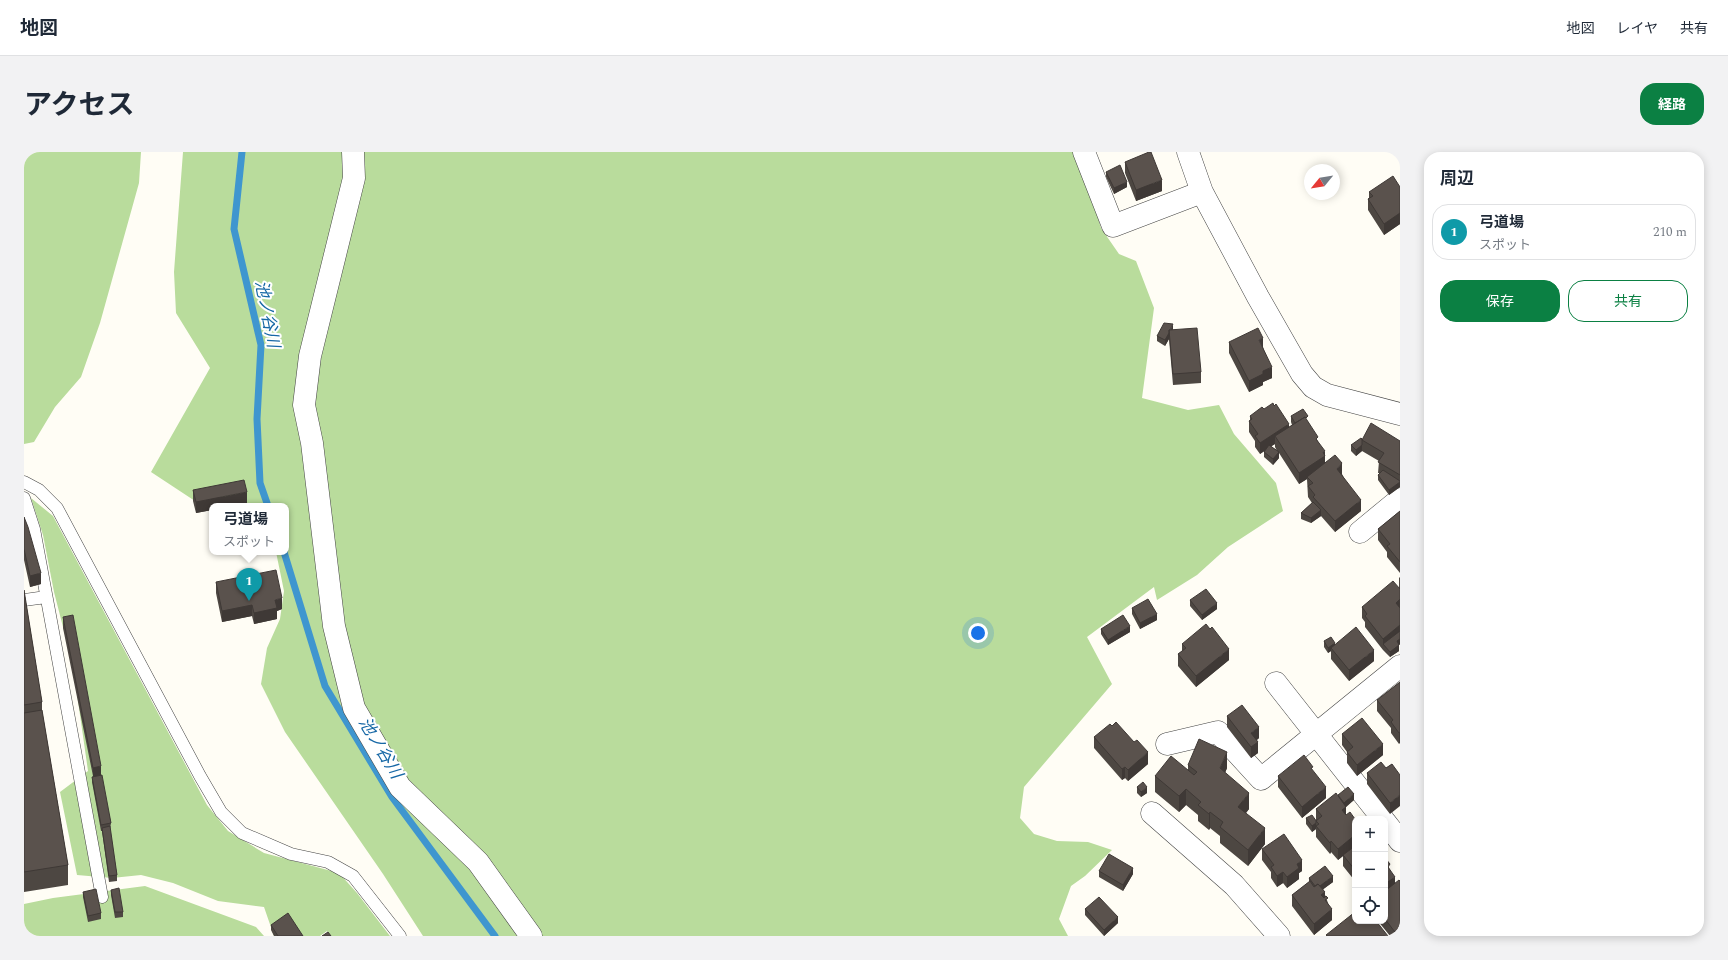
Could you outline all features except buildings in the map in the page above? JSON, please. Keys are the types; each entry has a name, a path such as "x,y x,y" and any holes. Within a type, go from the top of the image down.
{"street":[{"path":"353,152 354,178 310,356 304,405 312,443 334,626 354,708 400,787 478,862 531,936"},
{"path":"1084,152 1113,226 1202,192"},
{"path":"1188,152 1202,192 1258,297 1305,378 1313,387 1327,395 1400,414"},
{"path":"1360,532 1400,499"},
{"path":"1167,744 1218,732 1261,779 1400,666"},
{"path":"1276,683 1381,816"},
{"path":"1152,813 1234,885 1279,936"},
{"path":"1388,826 1400,841"}],"lane":[{"path":"24,482 39,490 57,508 200,776 221,812 242,833 291,854 328,862 353,876 400,936"},
{"path":"24,498 34,529 102,897"},
{"path":"24,600 46,597"}],"green space":[{"path":"24,152 141,152 139,183 100,323 81,377 55,407 34,442 24,444"},
{"path":"183,152 1075,152 1085,173 1101,228 1119,254 1136,261 1154,308 1142,398 1188,410 1219,405 1234,434 1276,483 1283,511 1228,547 1197,575 1157,600 1154,587 1087,637 1112,684 1024,787 1020,818 1034,834 1057,841 1088,842 1112,850 1085,876 1071,886 1059,919 1068,936 423,936 383,874 285,732 261,684 267,648 280,619 284,591 277,555 289,555 289,503 209,503 209,505 195,501 151,472 210,368 176,313 174,272"},
{"path":"31,498 53,516 207,805 228,831 264,853 339,873 357,893 390,936 331,936 327,931 320,936 274,936 264,907 218,901 173,883 141,875 112,878 77,875 60,792 88,771 73,666 54,592 43,535"},
{"path":"145,886 256,927 264,936 24,936 24,904 53,898"}],"waterway":[{"name":"池ノ谷川","path":"242,152 234,229 261,345 257,419 260,483 267,503"},
{"name":"池ノ谷川","path":"285,555 325,686 392,797 495,936"}],"place":[{"name":"弓道場","path":"249,601"}]}
